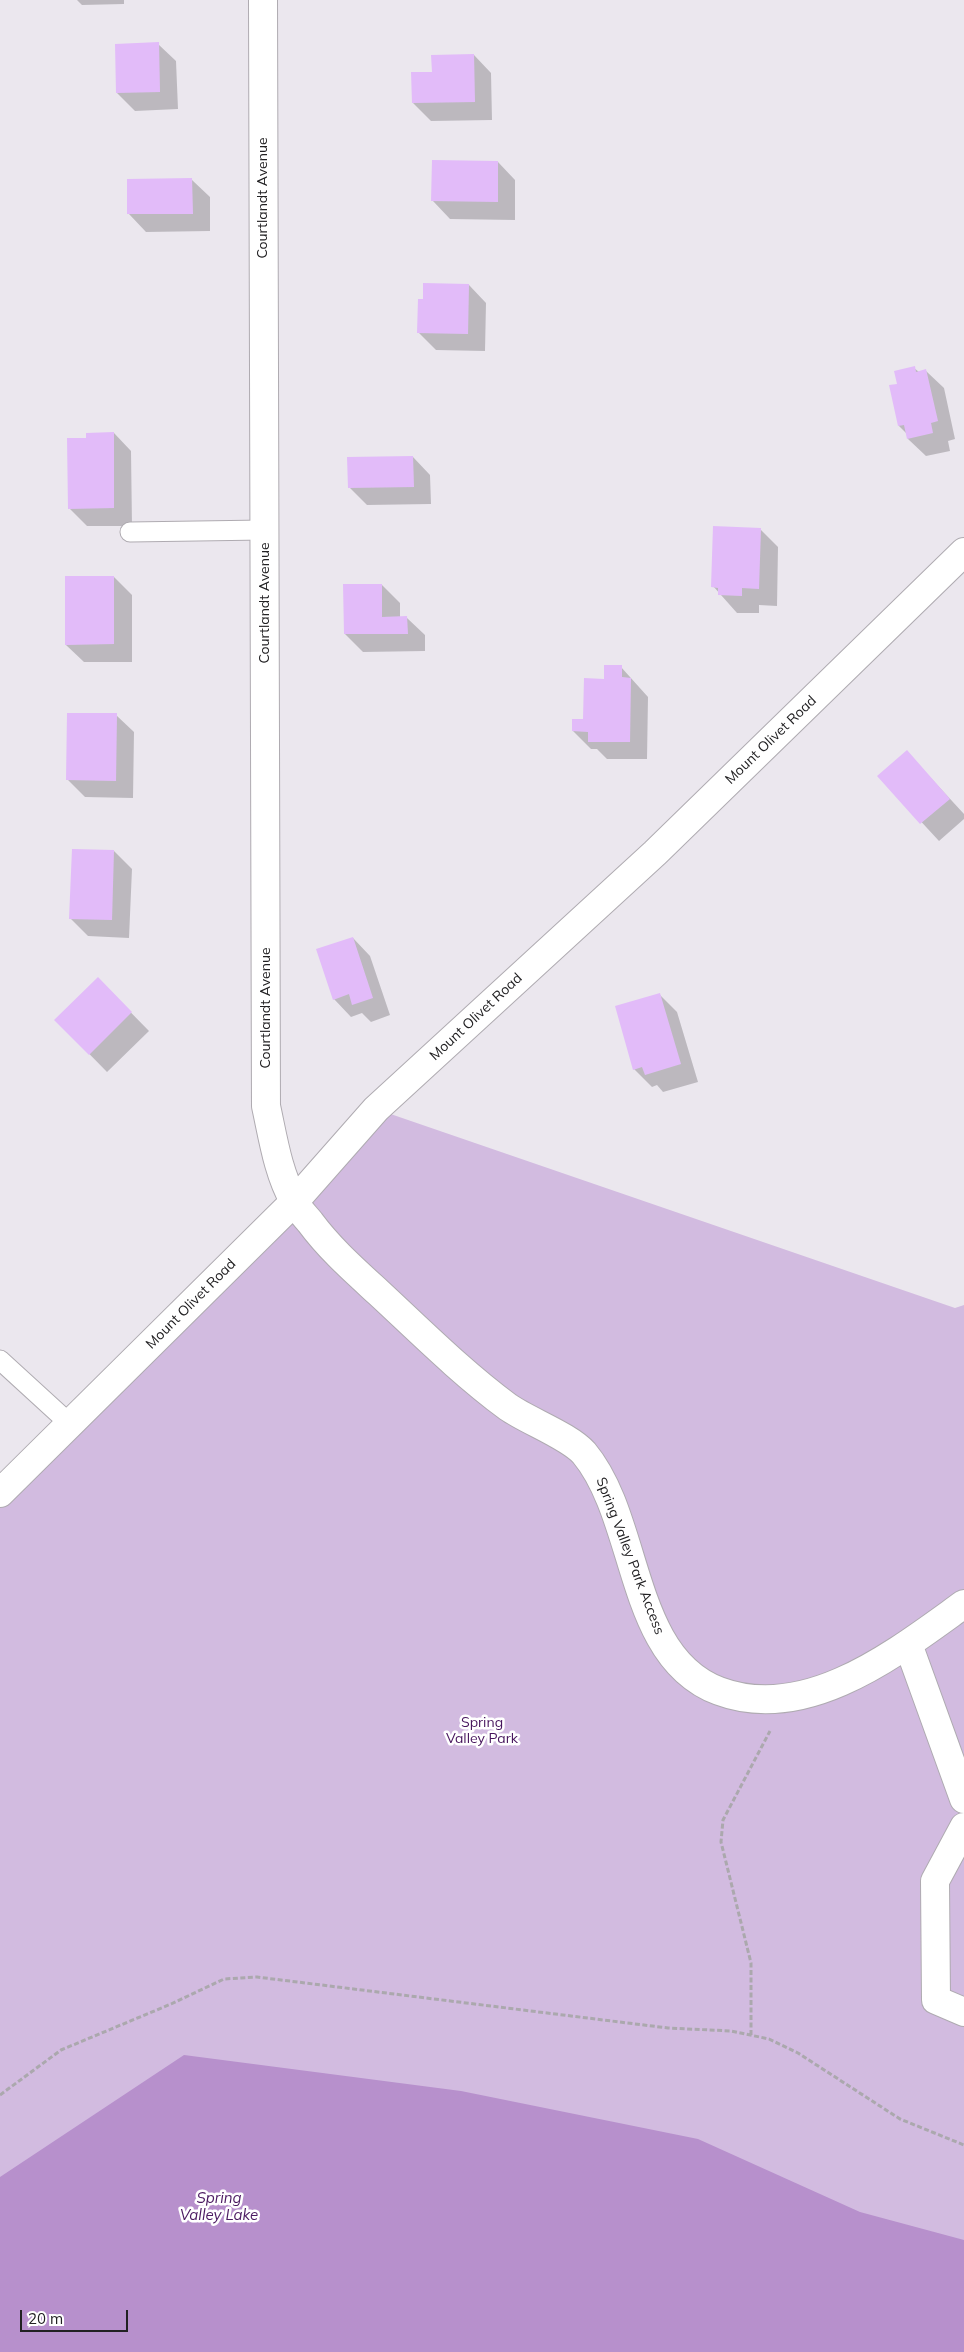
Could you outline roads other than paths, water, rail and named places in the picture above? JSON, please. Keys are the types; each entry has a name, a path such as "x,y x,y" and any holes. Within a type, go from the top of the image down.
{"street":[{"name":"Courtlandt Avenue","path":"263,0 266,1106 276,1153 294,1202"},
{"name":"Mount Olivet Road","path":"0,1493 294,1202 376,1109 655,853 964,552"},
{"name":"Spring Valley Park Access","path":"294,1202 328,1246 467,1375 511,1409 582,1451 600,1475 653,1625 667,1650 694,1678 719,1691 754,1700 795,1698 837,1684 908,1644 964,1604"},
{"path":"908,1644 964,1799"},
{"path":"964,1827 935,1881 936,2000 964,2012"}],"lane":[{"path":"130,532 264,530"},
{"path":"0,1360 70,1424"}],"water":[{"name":"Spring Valley Lake","path":"184,2055 461,2091 698,2139 860,2212 964,2240 964,2352 0,2352 0,2177"}],"park label":[{"name":"Spring Valley Park","path":"482,1732"}]}
